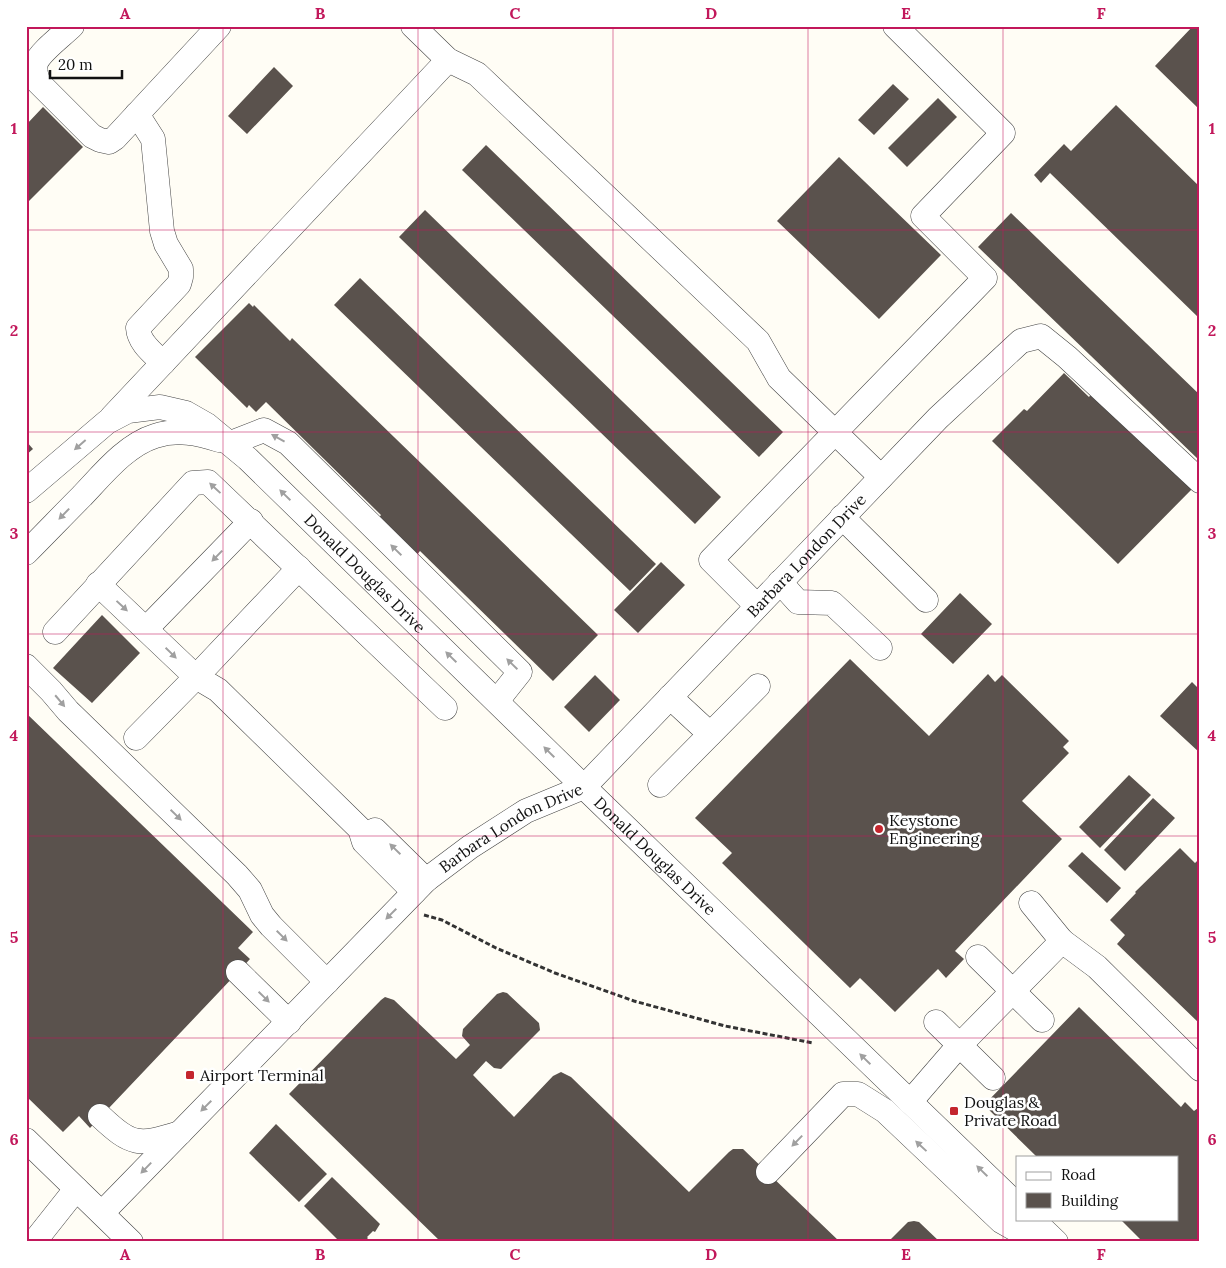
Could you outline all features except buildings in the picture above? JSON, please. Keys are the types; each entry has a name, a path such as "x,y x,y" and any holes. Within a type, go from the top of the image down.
{"street":[{"path":"72,26 39,57 35,73 39,83 92,136 108,142 115,138 219,26"},
{"path":"414,26 448,60 477,74 758,341 778,378 881,477"},
{"path":"757,606 711,560 985,278 923,216 1003,133 895,26"},
{"path":"107,422 448,60"},
{"path":"137,114 153,139 162,231 166,244 180,269 182,277 179,284 138,328 139,335 146,346 163,363"},
{"name":"Barbara London Drive","path":"102,1213 326,982 470,847 526,811 584,787 938,418 1021,341 1041,336 1067,357 1200,481"},
{"name":"Donald Douglas Drive","path":"26,491 107,422 128,411 160,407 186,413 207,425 231,443 1016,1204"},
{"path":"231,443 264,430 288,443 520,672 497,701"},
{"name":"Donald Douglas Drive","path":"26,553 110,466 134,446 154,436 173,432 198,433 231,443"},
{"path":"55,632 193,483 208,482 445,708"},
{"path":"842,517 926,600"},
{"path":"146,628 251,522"},
{"path":"136,738 299,568"},
{"path":"780,582 798,602 832,603 880,648"},
{"path":"98,584 196,677 218,690 360,829 375,829 422,893"},
{"path":"26,666 68,711 238,875 250,890 262,915 271,926 326,982"},
{"path":"660,785 758,686"},
{"path":"670,696 710,734"},
{"path":"1031,903 1062,941 1097,967 1200,1069"},
{"path":"910,1102 959,1045 1062,941"},
{"path":"978,957 1042,1020"},
{"path":"238,972 289,1022"},
{"path":"936,1022 993,1078"},
{"path":"768,1172 843,1094 858,1094 885,1111 1001,1221 1040,1242"},
{"path":"100,1116 118,1134 135,1141 152,1142 180,1133"},
{"path":"26,1140 131,1242"},
{"path":"34,1242 76,1189"},
{"path":"1033,1220 1056,1242"}],"path":[{"path":"422,893 419,914 442,920 496,948 582,982 634,1001 725,1026 822,1044"}],"place":[{"name":"Keystone Engineering","path":"879,829"},
{"name":"Airport Terminal","path":"190,1075"},
{"name":"Douglas & Private Road","path":"954,1111"}]}
